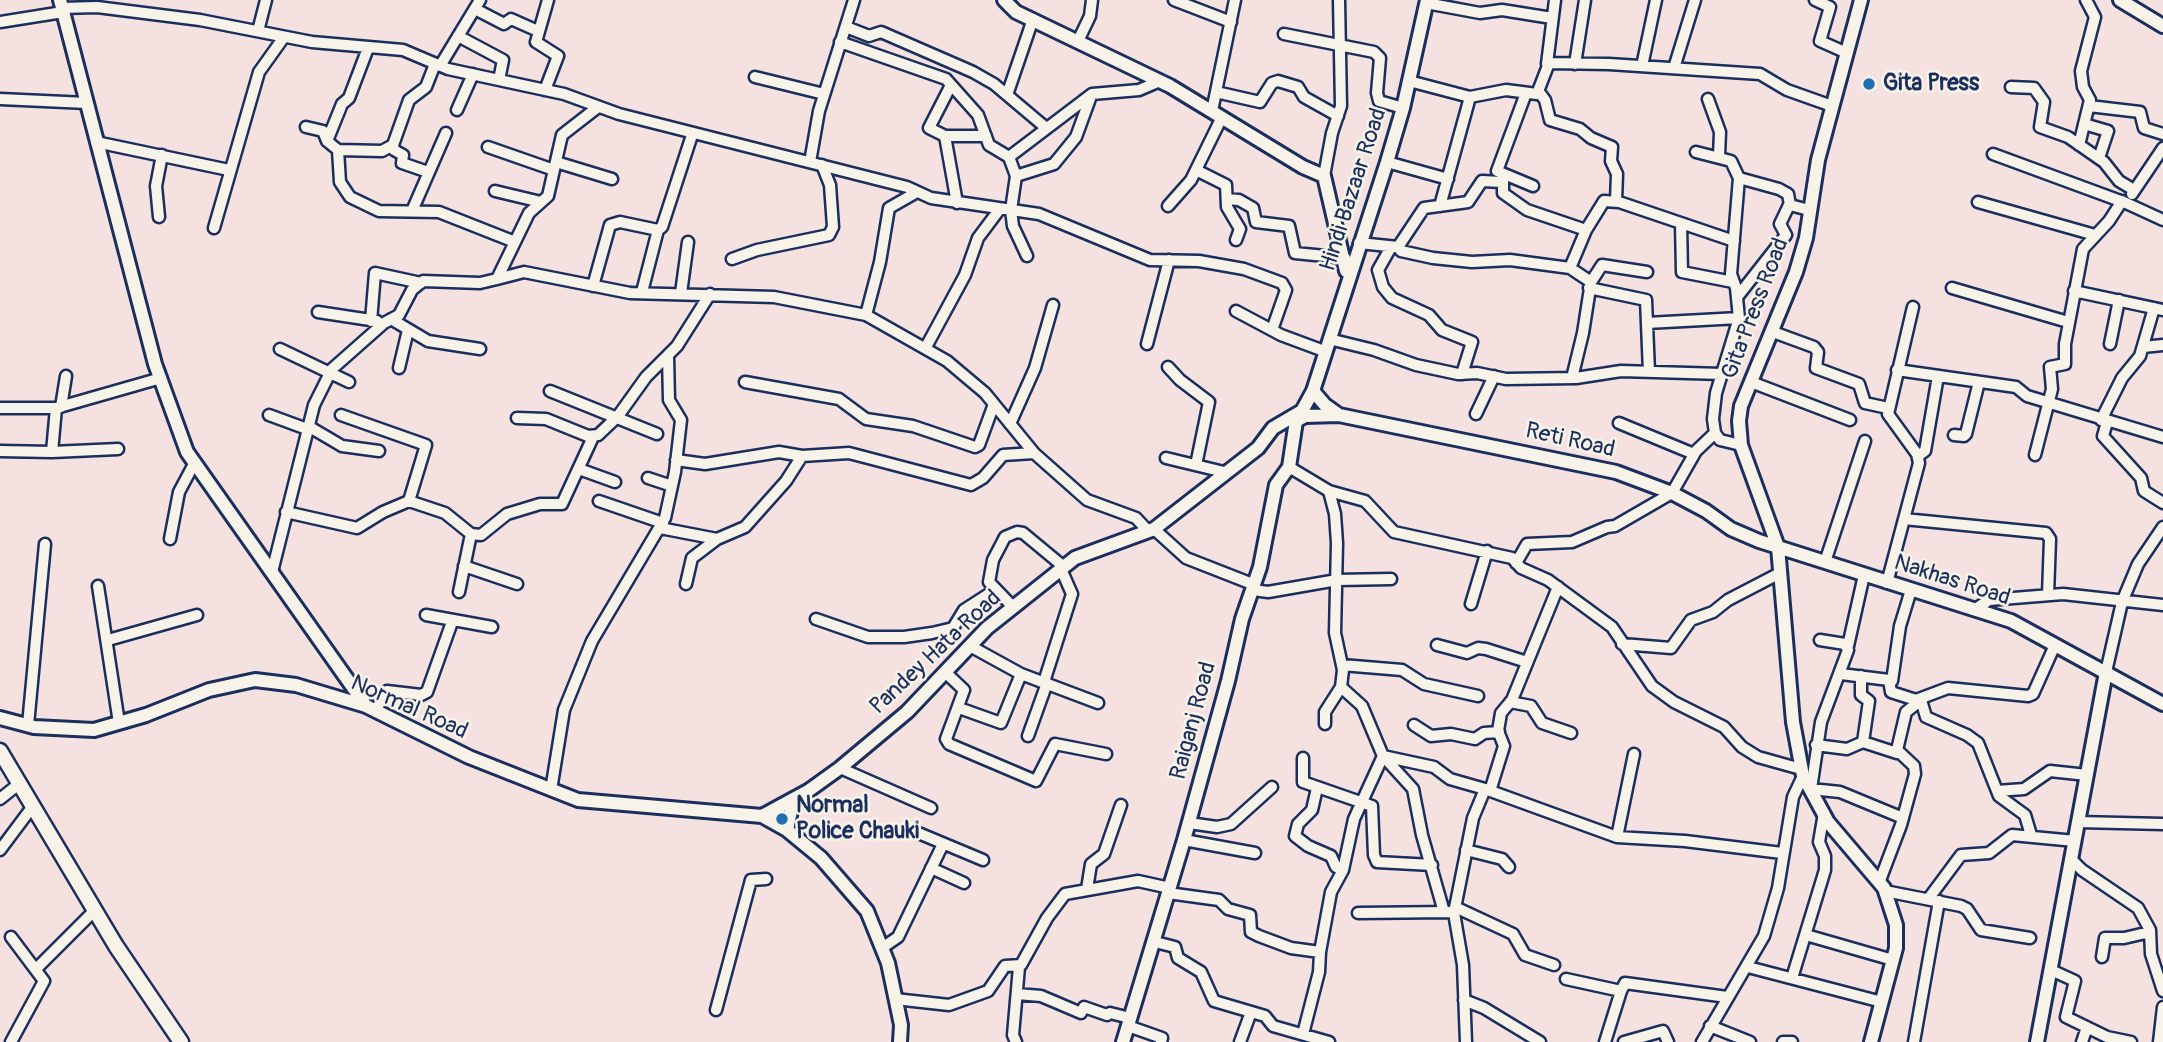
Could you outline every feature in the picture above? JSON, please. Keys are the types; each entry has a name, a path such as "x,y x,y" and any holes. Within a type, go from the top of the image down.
{"main road":[{"path":"1004,0 1016,12 1160,81 1324,176 1345,258 1345,284"},
{"name":"Gita Press Road","path":"1802,773 1792,709 1778,547 1741,445 1741,406 1796,272 1818,160 1861,0"},
{"path":"2120,0 2163,26"},
{"name":"Hindi Bazaar Road","path":"1303,413 1313,391 1345,284 1387,162 1403,108 1427,2"},
{"path":"62,7 161,378 187,452 371,708"},
{"path":"1313,391 1325,405 1339,415"},
{"name":"Reti Road","path":"1303,413 1339,415 1604,470 1672,494 1706,511 1731,528 1778,547"},
{"name":"Raiganj Road","path":"1123,1042 1155,942 1228,681 1242,618 1254,587 1276,485 1289,467 1296,421 1303,413"},
{"name":"Pandey Hata Road","path":"808,791 840,768 906,712 970,646 1013,607 1075,558 1151,530 1258,448 1273,428 1303,413"},
{"name":"Nakhas Road","path":"1778,547 2011,621 2163,704"},
{"path":"2037,1042 2106,672"},
{"name":"Normal Road","path":"0,718 28,725 94,730 209,690 255,680 296,685 371,708 469,757 578,800 762,816"},
{"path":"0,751 94,911 179,1041"},
{"path":"1802,773 1824,813 1882,887 1896,925 1893,960 1871,1042"},
{"path":"762,816 808,791"},
{"path":"787,830 792,806 808,791"},
{"path":"762,816 787,830 821,858 867,911 882,948 895,999 901,1041"}],"street":[{"path":"258,31 266,0"},
{"path":"545,90 558,56 536,42 548,0"},
{"path":"810,162 824,94 854,0"},
{"path":"1078,41 1090,16 1092,0"},
{"path":"1174,0 1231,22"},
{"path":"1168,206 1196,170 1217,114 1216,92 1235,0"},
{"path":"1324,176 1341,106 1339,0"},
{"path":"1539,92 1555,0"},
{"path":"1575,64 1585,0"},
{"path":"1642,66 1644,45 1656,0"},
{"path":"1674,68 1695,0"},
{"path":"1815,0 1830,7 1820,41 1847,53"},
{"path":"2079,145 2090,96 2082,84 2081,65 2095,14 2086,0"},
{"path":"1427,2 1480,13 1502,9 1552,18"},
{"path":"428,172 402,163 403,155 394,150 393,145 409,100 426,87 477,4 505,24 511,19 538,31"},
{"path":"0,22 62,7 97,7 200,20 284,37 403,50 438,65 545,90 692,135 822,165 957,203 1039,214 1150,260 1199,261 1244,269 1282,283 1286,290 1272,330"},
{"path":"1007,95 1033,19"},
{"path":"846,27 867,35 878,31 973,72 1007,95 1045,127"},
{"path":"1284,34 1338,43 1378,55 1379,102 1403,108"},
{"path":"458,36 503,60 499,80"},
{"path":"214,228 259,72 284,37"},
{"path":"840,42 946,79 978,115 989,145 1009,157 1016,176 1011,210 1014,230 1027,256"},
{"path":"327,141 342,104 349,98 368,48"},
{"path":"1546,64 1642,66 1760,74 1787,90 1832,106"},
{"path":"457,110 473,74"},
{"path":"755,77 824,94"},
{"path":"1216,92 1260,102 1272,83 1278,80 1298,87 1304,97 1338,116"},
{"path":"1009,157 1045,127 1092,94 1139,90 1160,81"},
{"path":"1409,81 1470,97 1506,90 1539,92"},
{"path":"951,85 929,128 945,136 986,136"},
{"path":"2011,87 2034,88 2044,99 2040,127 2065,135 2099,158 2119,181 2134,190"},
{"path":"1539,92 1545,100 1550,120 1580,129 1591,138 1612,147 1616,201"},
{"path":"1526,93 1497,168 1502,179 1503,194 1527,210 1586,230"},
{"path":"1016,176 1054,163 1076,137 1092,94"},
{"path":"1440,206 1470,97"},
{"path":"0,99 86,103"},
{"path":"1708,99 1720,132 1719,156"},
{"path":"2089,106 2140,112 2144,128 2163,134"},
{"path":"498,279 529,213 548,196 562,135 598,107"},
{"path":"2084,124 2108,131 2099,158"},
{"path":"306,127 323,131 327,141 338,150 382,151 393,145"},
{"path":"412,211 446,133"},
{"path":"642,292 658,230 662,227 692,135"},
{"path":"945,136 957,203"},
{"path":"96,142 229,170"},
{"path":"488,147 612,179"},
{"path":"2035,455 2049,403 2052,385 2050,367 2065,364 2068,322 2083,249 2134,190 2163,148"},
{"path":"338,150 340,181 348,195 376,210 446,214 515,242"},
{"path":"1516,563 1527,544 1572,542 1615,526 1672,494 1695,454 1715,432 1716,393 1739,318 1733,282 1739,178 1731,161 1696,152"},
{"path":"1993,154 2124,202 2163,220"},
{"path":"159,217 156,186 162,155"},
{"path":"1387,162 1448,179"},
{"path":"732,260 757,250 829,235 833,227 830,185 822,165"},
{"path":"1196,170 1224,183 1229,211 1240,229 1236,240"},
{"path":"1738,300 1786,235 1780,225 1790,203 1788,194 1779,189 1739,178"},
{"path":"1462,374 1472,342 1442,330 1426,313 1392,298 1383,287 1378,270 1421,209 1468,202 1482,181 1502,179 1533,186"},
{"path":"495,191 541,202"},
{"path":"866,314 880,262 889,208 917,192"},
{"path":"1227,199 1239,200 1253,208 1256,222 1289,226 1295,253 1345,258"},
{"path":"1570,268 1586,230 1604,201 1616,201 1734,241"},
{"path":"1978,202 2095,235"},
{"path":"1790,203 1809,210"},
{"path":"926,347 965,275 978,238 999,209"},
{"path":"593,286 608,228 613,223 658,230"},
{"path":"1681,223 1682,272 1733,282"},
{"path":"681,293 688,243"},
{"path":"1359,243 1394,247 1433,258 1472,262 1510,260 1570,268 1590,285 1644,298 1649,372"},
{"path":"1147,344 1169,260"},
{"path":"1572,378 1583,333 1590,285 1602,265 1647,272"},
{"path":"371,321 374,273 421,283 480,283 524,272 593,286 642,292 774,297 866,314 947,361 994,404 1034,453 1087,500 1136,518 1186,558 1268,592 1337,580 1391,579"},
{"path":"272,572 314,405 330,374 347,354 387,321 399,315 412,290 421,283"},
{"path":"1952,288 2068,322"},
{"path":"2074,291 2159,309 2137,363 2122,379 2104,421 2103,436 2141,478 2144,491 2163,503"},
{"path":"286,512 357,528 383,512 409,501 445,513 471,534 486,534 507,514 540,505 562,505 593,437 615,419 646,377 668,356 710,294"},
{"path":"2110,344 2119,300"},
{"path":"1010,424 1035,368 1053,305"},
{"path":"1913,307 1888,408 1891,419 1918,456"},
{"path":"318,312 387,321 431,342 480,349"},
{"path":"1236,312 1272,330 1326,345 1374,350 1416,365 1462,374 1572,378 1621,371 1722,374"},
{"path":"1647,323 1739,318"},
{"path":"399,368 408,330"},
{"path":"1773,332 1814,346 1818,352 1816,368 1859,384 1865,403 1888,408"},
{"path":"2143,347 2163,345"},
{"path":"280,349 349,382"},
{"path":"551,790 564,710 587,653 615,599 661,526 672,486 681,420 669,400 668,356"},
{"path":"1168,367 1209,402 1196,465"},
{"path":"1898,370 2016,387 2027,396 2163,437"},
{"path":"52,453 66,376"},
{"path":"1476,414 1494,376"},
{"path":"1887,583 1918,456 1925,451 1938,376"},
{"path":"0,408 59,408 161,378"},
{"path":"745,382 794,393 839,399 866,419 913,426 975,447 979,445 994,404"},
{"path":"1751,382 1850,420"},
{"path":"1954,435 1964,436 1966,433 1979,382"},
{"path":"550,391 657,434"},
{"path":"270,415 308,427 342,446 379,452"},
{"path":"341,415 426,445 409,501"},
{"path":"517,418 546,419 593,437"},
{"path":"1619,423 1695,454"},
{"path":"1715,432 1727,444 1741,445"},
{"path":"1825,562 1865,441"},
{"path":"0,451 52,453 118,449"},
{"path":"676,460 705,464 779,452 802,456 849,453 971,485 983,478 1003,455 1034,453"},
{"path":"686,584 692,558 717,539 744,527 786,481 802,456"},
{"path":"1166,458 1224,472"},
{"path":"170,539 179,492 194,463"},
{"path":"1289,467 1329,491 1365,501 1394,532 1512,558 1558,587 1612,627 1652,686 1674,702 1724,727 1742,747 1758,757 1802,773 1793,797 1772,914 1748,967 1727,996 1702,1042"},
{"path":"579,469 615,482"},
{"path":"648,478 672,486"},
{"path":"1325,724 1325,712 1341,687 1342,665 1335,633 1335,514 1329,491"},
{"path":"598,501 661,526 717,539"},
{"path":"1904,519 2046,533 2050,539 2048,595"},
{"path":"2106,672 2122,602 2138,564 2163,527"},
{"path":"1013,607 989,582 993,561 1003,540 1017,532 1023,533 1063,568 1072,594 1028,736"},
{"path":"459,593 471,534"},
{"path":"28,725 44,544"},
{"path":"1471,604 1487,551"},
{"path":"464,566 517,584"},
{"path":"1622,644 1671,648 1691,621 1713,612 1728,600 1780,573"},
{"path":"1864,575 1841,674 1821,722 1811,789 1840,792 1903,818"},
{"path":"98,586 119,723"},
{"path":"1451,910 1466,850 1504,746 1499,732 1501,713 1510,702 1558,587"},
{"path":"816,619 868,637 904,637 932,633 953,628 964,610 995,590"},
{"path":"1911,590 1900,626 1891,690 1894,694 1921,699"},
{"path":"1974,610 1989,600 2069,594 2163,605"},
{"path":"108,639 197,615"},
{"path":"426,615 452,622 492,627"},
{"path":"371,708 387,691 421,695 427,692 452,622"},
{"path":"1820,640 1848,646"},
{"path":"1437,645 1467,653 1478,648 1486,649 1527,662"},
{"path":"1898,753 1906,712 1921,699 1956,688 2031,696 2055,645"},
{"path":"970,646 1021,674 1098,703"},
{"path":"1342,665 1402,670 1424,684 1478,696"},
{"path":"945,672 964,690 946,739 949,744 1034,780 1038,779 1055,744 1107,754"},
{"path":"958,708 1001,723 1021,674"},
{"path":"1841,674 1892,681"},
{"path":"1861,676 1861,695 1869,701 1863,742"},
{"path":"1341,687 1362,706 1383,756 1413,789 1422,835 1451,910 1463,965 1466,1042"},
{"path":"1921,699 1926,717 1968,735 1978,743 1997,791 2025,814 2031,835"},
{"path":"1510,702 1531,706 1542,723 1571,733"},
{"path":"1414,725 1431,736 1451,734 1475,739 1484,733 1499,732"},
{"path":"1816,744 1843,749 1863,742 1898,753 1915,770 1882,887 1967,909 1985,932 2030,938"},
{"path":"1617,837 1634,754"},
{"path":"1383,756 1434,766 1450,779 1617,837 1685,841 1782,853"},
{"path":"1303,1034 1319,972 1331,892 1343,870 1346,845 1361,803 1383,756"},
{"path":"1303,758 1301,778 1317,788 1370,804 1373,809 1374,855 1377,862 1432,864"},
{"path":"840,768 932,808"},
{"path":"1997,791 2024,789 2050,771 2087,775"},
{"path":"0,799 20,783"},
{"path":"1189,823 1217,827 1231,824 1272,787"},
{"path":"1317,788 1312,810 1298,824 1295,836 1308,846 1331,856 1336,867 1343,870"},
{"path":"1087,888 1091,864 1104,854 1121,805"},
{"path":"0,850 33,806"},
{"path":"1792,978 1825,870 1825,856 1819,842 1824,813"},
{"path":"2078,822 2163,824"},
{"path":"916,832 983,860"},
{"path":"1914,1042 1934,899 1961,855 1989,853 2012,835 2075,841"},
{"path":"1184,840 1255,853"},
{"path":"882,948 898,937 943,844"},
{"path":"1466,850 1502,859 1509,867"},
{"path":"2071,859 2082,870 2138,908 2150,932 2163,991"},
{"path":"931,868 964,883"},
{"path":"716,1010 751,880 766,879"},
{"path":"1016,1042 1013,1035 1019,967 1065,894 1138,881 1219,900 1228,909 1250,915 1251,932 1291,948 1320,952"},
{"path":"1358,913 1451,910 1513,934 1525,954 1554,965"},
{"path":"36,969 94,911"},
{"path":"2102,957 2105,938 2124,939 2150,932"},
{"path":"1805,935 1893,960"},
{"path":"10,1042 43,985 43,977 11,937"},
{"path":"1155,942 1175,947 1178,958 1201,972 1214,1001 1265,1016 1273,1026 1329,1042"},
{"path":"2151,946 2163,945"},
{"path":"895,999 949,1005 961,1003 992,988 1005,966 1019,967"},
{"path":"1748,967 1882,1002"},
{"path":"2051,970 2075,981 2066,1017 2112,1039 2131,1042"},
{"path":"1566,979 1621,991"},
{"path":"1605,1042 1625,983 1727,996"},
{"path":"1017,994 1041,996 1080,1013 1084,1007 1107,1016 1110,1013 1162,1038 1161,1042"},
{"path":"1464,1000 1484,1008 1540,1042"},
{"path":"2159,1042 2163,1007"},
{"path":"1240,1042 1251,1012"},
{"path":"1710,1026 1750,1042"},
{"path":"2082,1042 2087,1027"},
{"path":"1624,1042 1644,1038 1658,1031 1666,1033 1668,1042"},
{"path":"1783,1042 1792,1042"}],"place":[{"name":"Gita Press","path":"1869,84"},
{"name":"Normal Police Chauki","path":"782,819"}]}
